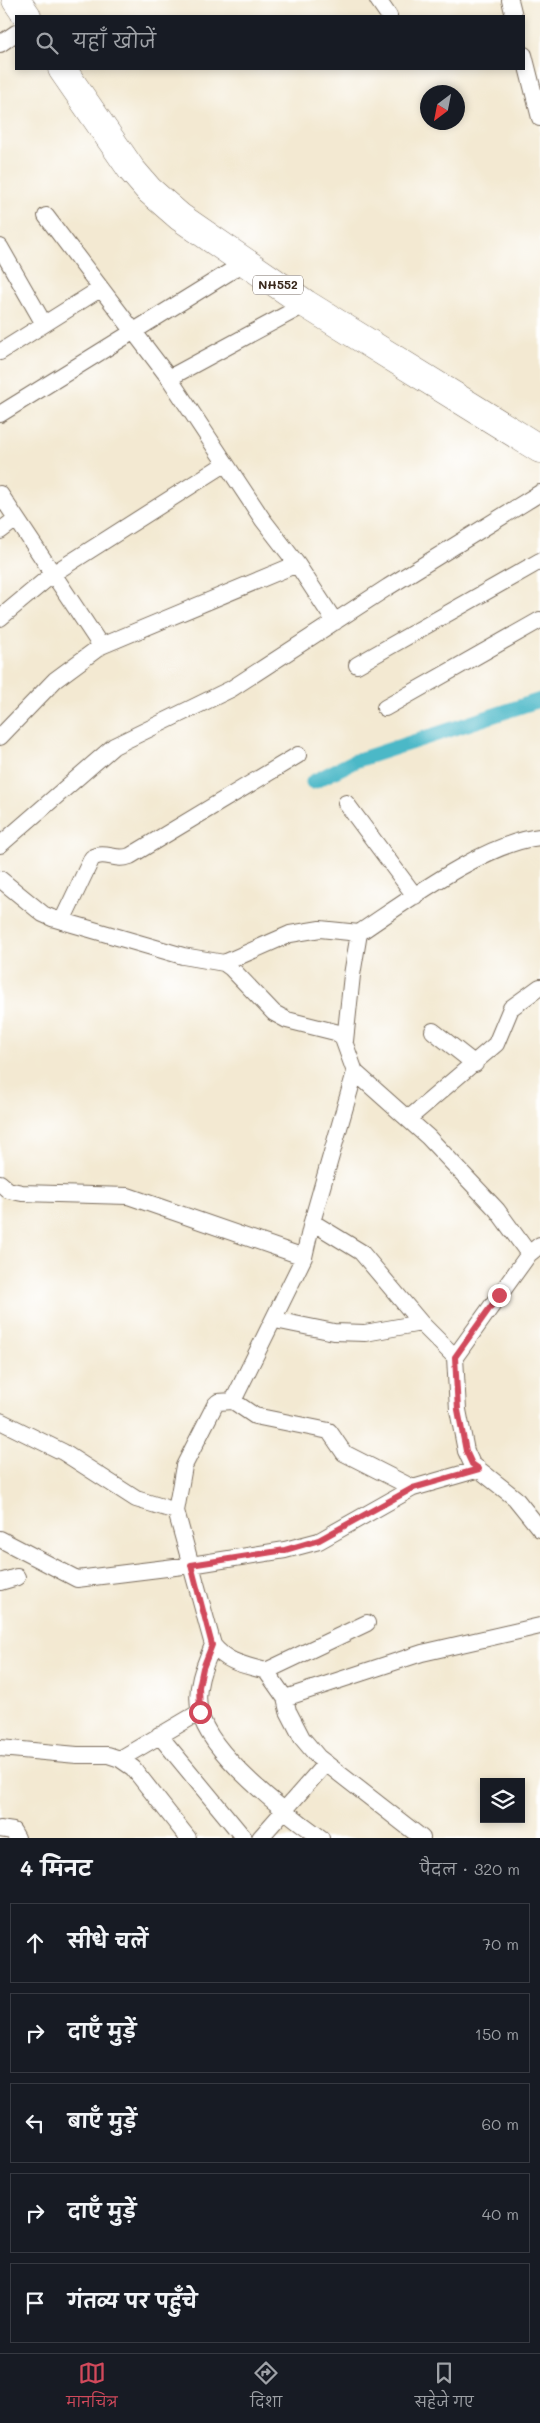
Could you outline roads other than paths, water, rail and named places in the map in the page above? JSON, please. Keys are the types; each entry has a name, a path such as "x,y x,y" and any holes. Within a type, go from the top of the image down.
{"highway":[{"path":"16,0 26,15"},
{"name":"NH552","path":"63,70 113,144 149,190 180,217 306,304 540,449"}],"street":[{"path":"378,0 388,15"},
{"path":"510,0 514,15"},
{"path":"0,44 15,34"},
{"path":"525,59 540,118"},
{"path":"46,216 131,331 170,378 225,464 263,520 297,564 335,622"},
{"path":"0,247 44,324"},
{"path":"0,414 131,331 244,263"},
{"path":"0,352 100,289"},
{"path":"170,378 306,304"},
{"path":"0,618 54,573 225,464"},
{"path":"0,845 114,746 232,689 540,493"},
{"path":"0,494 101,646"},
{"path":"0,530 16,519"},
{"path":"357,665 540,561"},
{"path":"0,737 55,680 101,646 297,564"},
{"path":"385,708 540,620"},
{"path":"62,921 92,858 104,854 118,859 130,856 298,755"},
{"path":"346,803 416,896"},
{"path":"224,963 237,955 290,934 320,929 359,933 416,896 505,844 522,839 540,837"},
{"path":"0,879 43,914 183,956 224,963 274,1013 287,1020 335,1032 345,1040"},
{"path":"359,933 345,1040 355,1072 408,1119 534,1250 455,1357 458,1410 466,1451 472,1464 515,1498 540,1529"},
{"path":"408,1119 475,1064 501,1037 506,1016 511,1008 540,987"},
{"path":"433,1031 475,1064"},
{"path":"233,1401 275,1320 304,1257 312,1222 355,1072"},
{"path":"0,1183 8,1190 22,1193 128,1196 304,1257"},
{"path":"312,1222 361,1252 421,1323 455,1357"},
{"path":"275,1320 334,1332 365,1333 421,1323"},
{"path":"413,1488 344,1453 329,1431 255,1416 233,1401 218,1402 184,1466 176,1511 212,1645 221,1656 229,1661 266,1671 285,1698 288,1711 302,1738 326,1763 422,1838"},
{"path":"0,1421 63,1452 136,1499 176,1511"},
{"path":"0,1539 77,1579 191,1565 285,1550 319,1540 413,1488 479,1469"},
{"path":"0,1582 17,1578"},
{"path":"266,1671 367,1623"},
{"path":"285,1698 422,1653 540,1626"},
{"path":"212,1645 203,1668 199,1687 200,1712 210,1735 224,1754 284,1809 321,1838"},
{"path":"120,1759 200,1712"},
{"path":"159,1736 244,1838"},
{"path":"0,1748 76,1755 108,1755 120,1759 133,1768 188,1838"},
{"path":"260,1838 326,1763"},
{"path":"0,1829 13,1831 17,1838"}],"waterway":[{"path":"313,782 355,761 540,700"}]}
